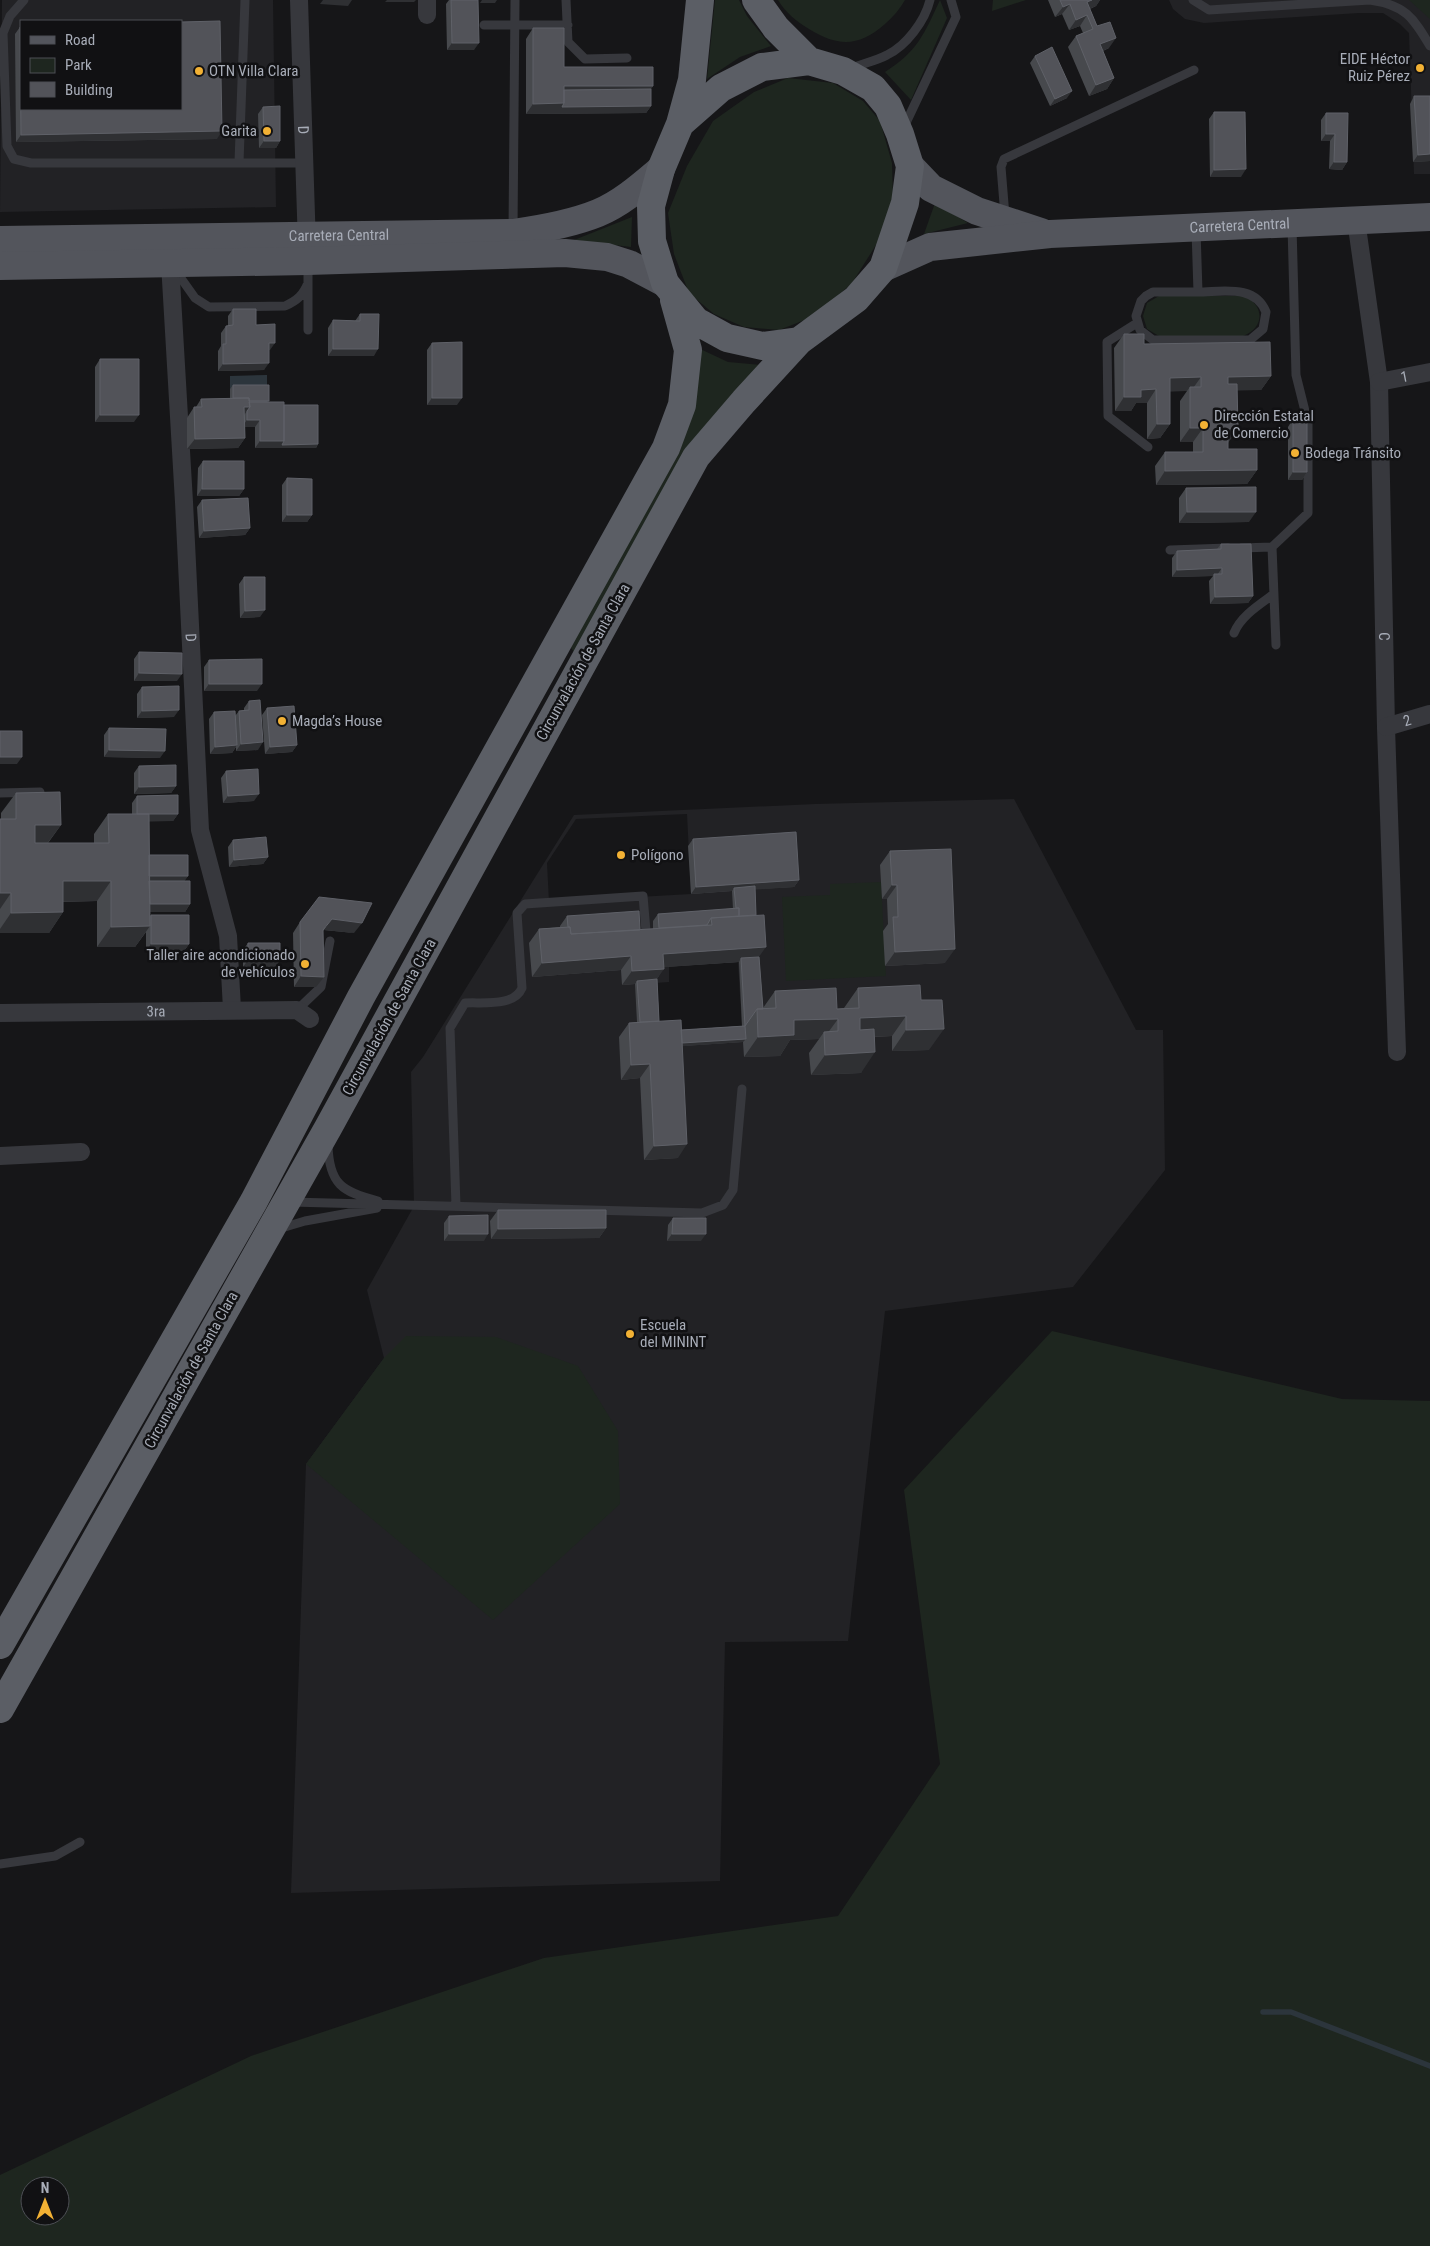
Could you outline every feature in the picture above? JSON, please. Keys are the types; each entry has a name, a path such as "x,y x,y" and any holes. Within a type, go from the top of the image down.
{"highway":[{"path":"680,124 692,80 700,0"},
{"path":"756,0 776,28 809,61"},
{"path":"680,124 721,88 762,67 809,61 843,70 873,88 888,106 900,134 910,166 905,203 883,268"},
{"name":"Circunvalación de Santa Clara","path":"0,1645 270,1201 366,988 666,448 682,405 688,350 652,241 651,206 661,169 680,124"},
{"name":"Circunvalación de Santa Clara","path":"0,1709 270,1231 270,1201 328,1128 696,457 744,400 800,341 856,299 883,268"},
{"path":"669,288 696,321 727,338 763,346 800,341"}],"main road":[{"name":"Carretera Central","path":"910,166 931,188 977,211 1050,234"},
{"name":"Carretera Central","path":"0,240 307,260 553,227 599,212 631,193 661,169"},
{"name":"Carretera Central","path":"883,268 930,247 1050,234 1430,217"},
{"name":"Carretera Central","path":"0,266 565,253 607,257 629,264 669,288"}],"street":[{"name":"D","path":"299,0 307,260"},
{"name":"C","path":"1356,220 1379,382 1386,727 1397,1052"},
{"name":"D","path":"170,263 200,830 228,936 232,1009"},
{"name":"1","path":"1379,382 1430,372"},
{"name":"2","path":"1386,727 1430,714"},
{"name":"3ra","path":"0,1013 232,1009 304,1014"},
{"path":"0,1156 81,1152"}],"lane":[{"path":"24,0 10,16 3,33 7,146 14,159 31,163 304,163"},
{"path":"239,162 244,0"},
{"path":"512,233 515,0"},
{"path":"566,0 568,42 585,59 626,58"},
{"path":"843,70 888,55 912,34 928,8 930,0"},
{"path":"900,134 956,17 951,0"},
{"path":"1193,0 1209,10 1370,0 1392,3 1418,25 1430,46"},
{"path":"484,25 568,25"},
{"path":"1006,220 1001,167 1004,159 1194,70"},
{"path":"1170,550 1272,547 1308,513 1308,423 1296,375 1292,224"},
{"path":"1196,228 1198,292"},
{"path":"170,263 195,298 209,307 285,306 296,301 304,294 307,260"},
{"path":"307,260 308,330"},
{"path":"1153,292 1198,292 1249,293 1263,304 1266,320 1263,329 1250,340 1153,340 1146,336 1137,323 1136,316 1140,301 1153,292"},
{"path":"1137,323 1107,342 1108,416 1148,447"},
{"path":"1272,547 1276,645"},
{"path":"1234,633 1237,625 1246,616 1274,594"},
{"path":"0,793 40,792"},
{"path":"456,1206 450,1028 465,1003 511,1000 519,996 522,988 517,913 525,904 643,896 646,931"},
{"path":"304,1014 321,987 330,941"},
{"path":"270,1201 702,1213 723,1205 733,1190 742,1089"},
{"path":"328,1128 329,1163 332,1174 340,1185 354,1195 395,1205"},
{"path":"270,1231 305,1221 395,1205"},
{"path":"0,1864 55,1856 80,1842"}],"shaded area":[{"path":"2,0 273,0 276,207 0,212"},
{"name":"EIDE Héctor Ruiz Pérez","path":"1169,0 1430,0 1430,174 1414,174 1409,33 1400,24 1383,13 1204,23 1185,19 1173,9"},
{"path":"267,375 267,388 230,389 230,376"},
{"name":"Escuela del MININT","path":"1014,799 1136,1030 1163,1030 1165,1170 1073,1287 885,1311 848,1641 725,1642 720,1881 291,1893 306,1464 384,1358 367,1290 414,1206 411,1072 423,1057 574,815 815,804","holes":["687,814 691,894 549,902 547,863 576,819","738,962 742,1029 657,1035 655,983 669,982 669,966"]}],"green space":[{"path":"715,0 739,0 747,16 771,46 740,57 707,79"},
{"path":"778,0 905,0 894,16 875,32 866,37 848,42 829,39 809,29 784,9"},
{"path":"940,0 947,18 911,100 885,72 913,49"},
{"path":"993,0 1026,0 992,11"},
{"path":"1409,0 1430,0 1430,19"},
{"path":"788,78 833,83 863,101 880,121 892,163 893,199 881,237 852,283 815,316 779,330 744,327 714,314 689,293 674,254 668,213 687,166 713,121 754,92"},
{"path":"935,203 968,223 924,234"},
{"path":"632,217 631,247 574,240"},
{"path":"1159,296 1243,296 1255,304 1260,316 1255,328 1243,336 1159,336 1147,329 1143,316 1147,303"},
{"path":"696,347 728,362 761,365 574,652 569,645"},
{"path":"881,882 886,976 786,981 782,897 830,895 830,884"},
{"path":"1052,1331 1342,1399 1430,1401 1430,2246 0,2246 0,2175 251,2056 544,1958 838,1916 940,1764 904,1490"},
{"path":"406,1336 496,1337 578,1366 618,1431 620,1504 493,1620 306,1464 384,1358"}],"building":[{"path":"451,0 478,0 479,43 452,43"},
{"path":"1060,0 1092,0 1087,2 1097,26 1110,22 1116,38 1100,44 1114,78 1096,85 1076,36 1093,29 1087,15 1076,20 1070,4 1063,7"},
{"name":"OTN Villa Clara","path":"220,21 222,131 21,135 21,110 182,110 182,22"},
{"path":"533,28 564,28 564,67 653,67 653,86 564,86 564,103 533,104"},
{"path":"1052,47 1072,91 1055,99 1035,56"},
{"path":"651,89 651,106 562,107 564,103 564,90"},
{"path":"1414,96 1430,96 1430,154 1418,155"},
{"path":"280,106 280,141 264,141 263,107"},
{"path":"1214,112 1245,112 1246,169 1214,170"},
{"path":"1326,113 1348,113 1347,162 1334,162 1335,134 1326,134"},
{"path":"233,309 256,309 256,325 275,324 275,343 269,343 269,363 223,364 223,344 226,344 226,326 233,325"},
{"path":"360,314 379,314 378,349 333,349 333,320 360,321"},
{"name":"Dirección Estatal de Comercio","path":"1124,334 1144,334 1144,344 1270,342 1271,376 1228,377 1228,384 1237,384 1238,429 1228,429 1228,449 1257,449 1257,470 1165,471 1165,452 1203,452 1203,428 1190,428 1190,387 1201,387 1201,377 1170,378 1170,424 1157,424 1156,389 1141,390 1141,397 1124,397"},
{"path":"462,342 462,398 432,398 432,343"},
{"path":"100,359 139,359 139,415 100,415"},
{"path":"233,385 269,385 269,401 249,401 249,398 233,398"},
{"path":"249,398 250,407 244,407 245,438 195,439 194,407 202,407 201,399"},
{"path":"249,402 284,402 284,441 260,441 260,420 247,420 247,411 250,407"},
{"path":"284,405 318,405 318,444 282,445 284,441"},
{"path":"1293,419 1307,419 1307,472 1293,472"},
{"path":"203,461 244,461 244,489 202,489"},
{"path":"287,478 312,479 312,515 287,515"},
{"path":"1256,487 1256,512 1187,512 1186,488"},
{"path":"248,498 250,528 204,531 202,500"},
{"path":"1221,544 1251,544 1253,596 1215,597 1214,574 1222,574 1222,568 1177,570 1177,551 1221,549"},
{"path":"244,577 265,577 265,610 245,611"},
{"path":"139,652 182,653 182,674 139,673"},
{"path":"262,659 262,684 209,684 209,660"},
{"path":"179,686 179,710 142,711 142,687"},
{"path":"260,700 263,742 241,744 239,711 249,710 249,701"},
{"path":"294,706 297,745 270,747 267,708"},
{"path":"235,711 237,745 215,747 214,712"},
{"path":"109,728 166,729 165,751 109,750"},
{"path":"0,731 22,731 22,757 0,757"},
{"path":"176,765 176,786 139,787 139,766"},
{"path":"258,769 259,794 228,796 226,771"},
{"path":"60,792 61,825 35,825 35,843 109,843 108,814 149,814 150,926 111,927 111,881 63,881 63,912 11,913 11,893 0,893 0,819 16,819 16,793"},
{"path":"178,795 178,814 137,814 137,796"},
{"path":"796,832 799,880 696,887 693,839"},
{"path":"266,837 268,857 234,860 233,840"},
{"path":"951,849 955,949 895,952 893,917 898,917 897,885 892,885 890,851"},
{"path":"149,855 188,855 188,876 149,876"},
{"path":"149,881 190,881 190,904 150,904"},
{"path":"755,886 756,915 739,916 739,908 736,908 734,888"},
{"name":"Taller aire acondicionado de vehículos","path":"319,897 372,903 362,923 332,919 323,930 324,977 301,976 300,922"},
{"path":"739,908 739,916 711,918 707,925 659,928 658,914"},
{"path":"639,911 640,930 571,934 570,927 568,927 567,916"},
{"path":"151,915 189,915 189,944 151,944"},
{"path":"764,915 766,947 663,954 664,969 632,971 631,956 542,963 539,929 570,927 571,934 712,925 711,918"},
{"path":"248,943 280,943 280,960 248,960"},
{"path":"759,957 763,1009 757,1009 745,1026 741,958"},
{"path":"657,979 659,1021 640,1022 637,981"},
{"path":"920,985 921,1000 942,1000 944,1029 906,1030 906,1016 860,1018 860,1030 874,1029 875,1052 825,1055 824,1032 838,1031 838,1019 794,1020 794,1035 758,1037 757,1009 776,1008 775,991 836,988 837,1009 859,1008 858,988"},
{"path":"681,1020 687,1144 654,1146 650,1064 631,1065 629,1023"},
{"path":"745,1026 746,1039 682,1043 681,1030"},
{"path":"498,1210 606,1210 606,1228 498,1229"},
{"path":"488,1215 488,1234 449,1234 449,1216"},
{"path":"673,1218 706,1218 706,1234 672,1234"}],"waterway":[{"path":"1263,2012 1291,2012 1430,2066"}],"place":[{"name":"EIDE Héctor Ruiz Pérez","path":"1420,68"},
{"name":"OTN Villa Clara","path":"199,71"},
{"name":"Garita","path":"267,131"},
{"name":"Dirección Estatal de Comercio","path":"1204,425"},
{"name":"Bodega Tránsito","path":"1295,453"},
{"name":"Magda’s House","path":"282,721"},
{"name":"Polígono","path":"621,855"},
{"name":"Taller aire acondicionado de vehículos","path":"305,964"},
{"name":"Escuela del MININT","path":"630,1334"}]}
